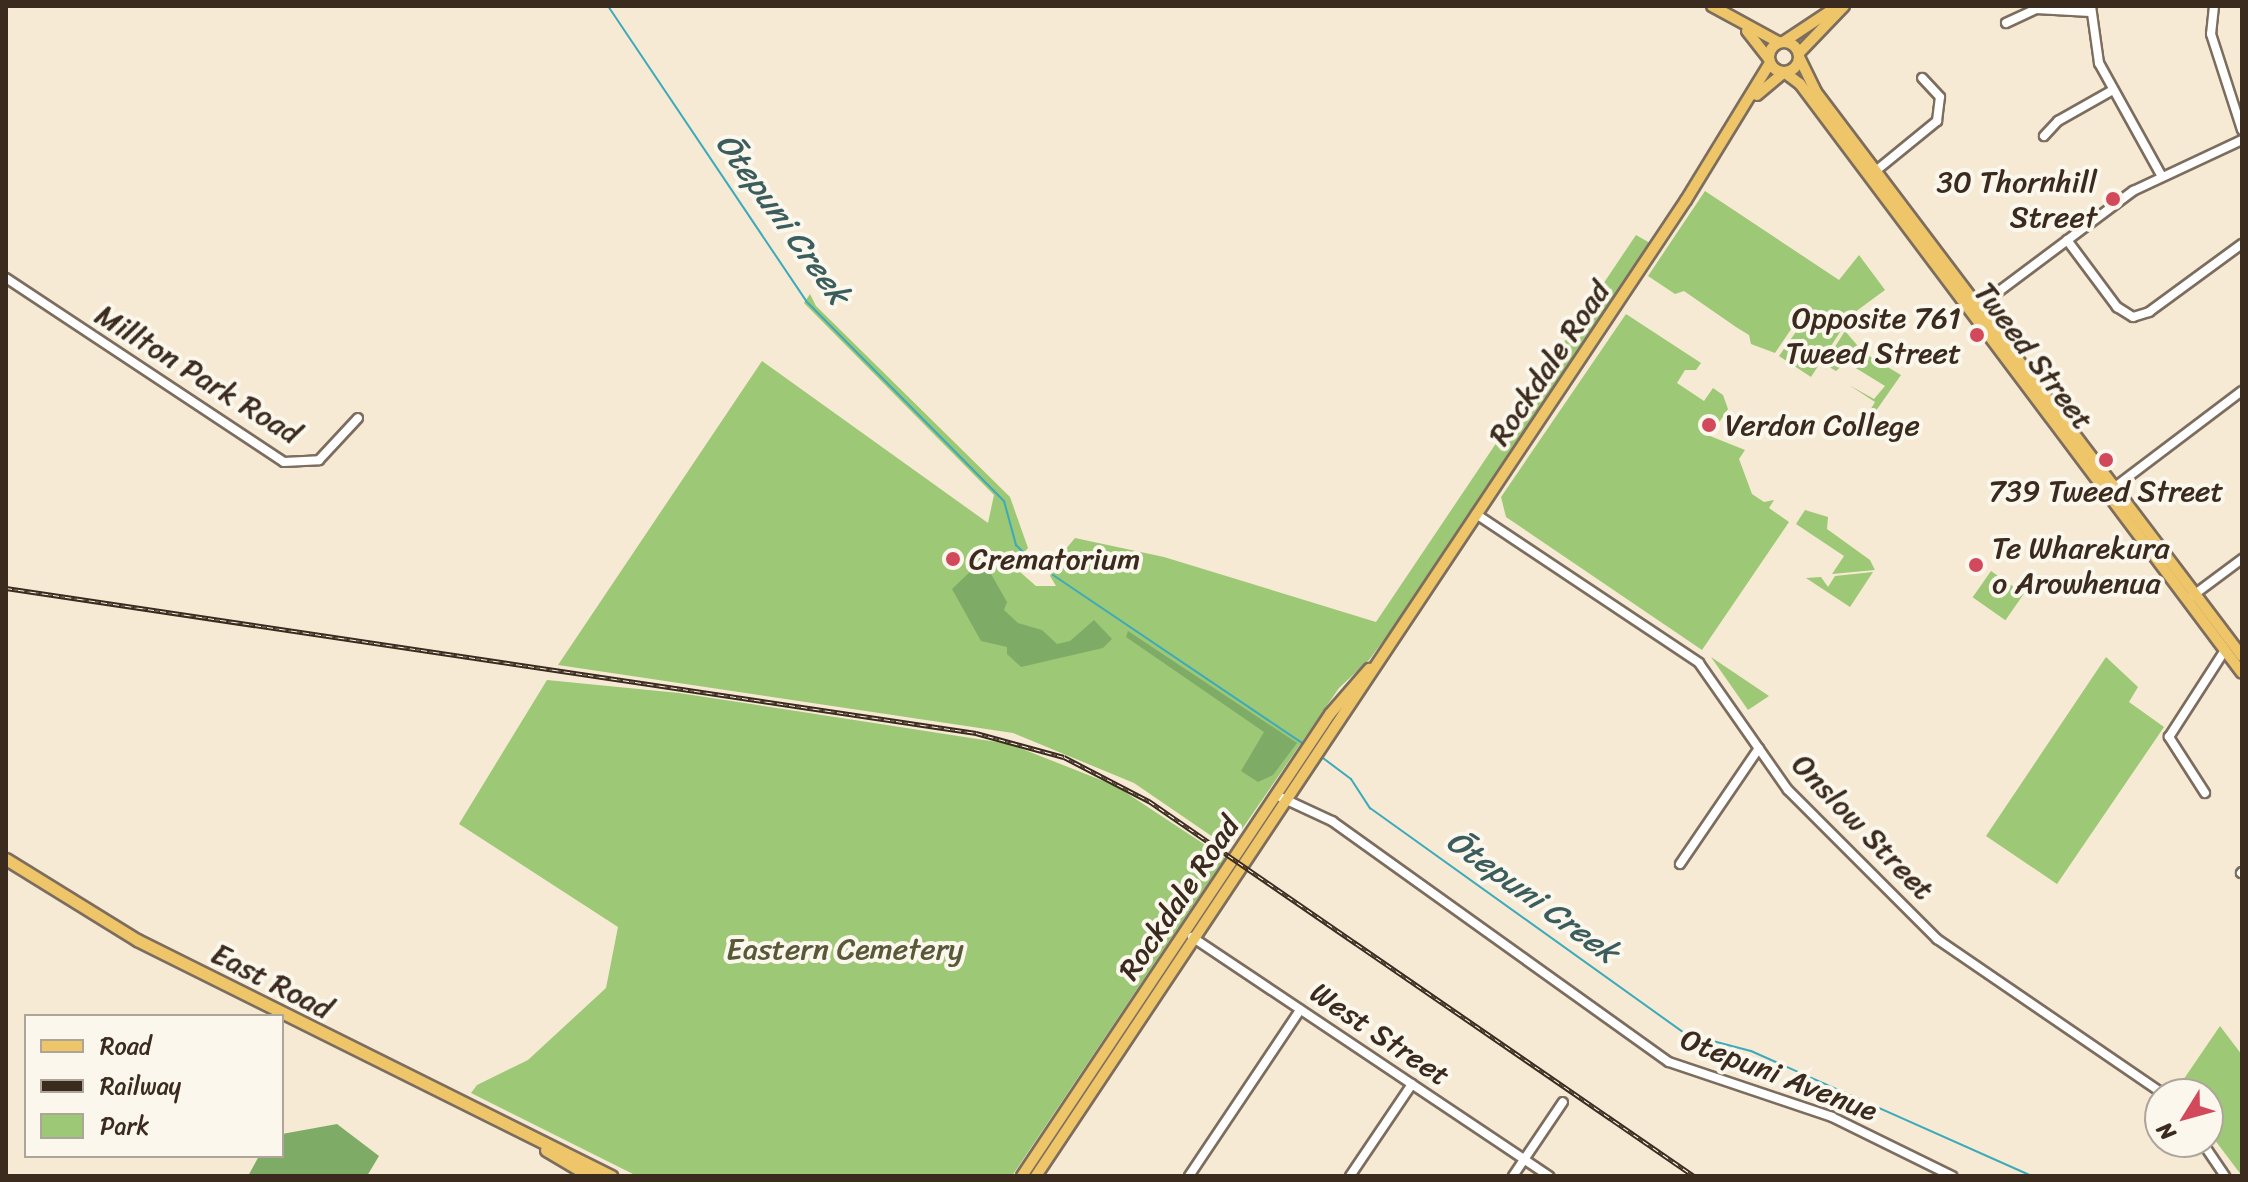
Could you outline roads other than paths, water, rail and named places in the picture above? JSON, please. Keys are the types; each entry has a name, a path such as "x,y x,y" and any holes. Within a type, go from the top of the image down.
{"highway":[{"name":"East Road","path":"6,859 137,940 611,1176"},
{"name":"East Road","path":"523,1134 590,1176"}],"main road":[{"path":"1712,6 1743,26 1782,42 1799,55 1844,6"},
{"path":"1782,42 1837,6"},
{"name":"Tweed Street","path":"1743,26 1769,61 1800,84 1872,174 2192,597 2242,656"},
{"name":"Rockdale Road","path":"1190,936 1276,795 1314,750 1384,653 1752,99 1769,61 1782,42"},
{"name":"Tweed Street","path":"1799,55 1816,92 1872,174"},
{"name":"Rockdale Road","path":"1752,99 1799,55"},
{"name":"Tweed Street","path":"2192,597 2242,673"},
{"name":"Rockdale Road","path":"1022,1176 1088,1088 1190,936 1288,799 1314,750"},
{"name":"Rockdale Road","path":"1036,1176 1088,1088"}],"street":[{"path":"2214,6 2211,34 2242,130"},
{"path":"2006,23 2036,9 2091,9 2094,49 2113,90 2161,175"},
{"path":"1872,174 1937,121 1940,97 1922,78"},
{"path":"2044,136 2058,121 2113,90"},
{"path":"1975,310 2067,240 2161,175 2242,140"},
{"path":"2067,240 2117,307 2133,317 2149,312 2242,244"},
{"name":"Millton Park Road","path":"6,278 284,462 319,460 358,418"},
{"path":"2112,490 2242,391"},
{"name":"Onslow Street","path":"1476,514 1699,663 1802,806 1937,939 2144,1081"},
{"path":"2192,597 2242,559"},
{"path":"2205,793 2169,737 2225,650"},
{"path":"1680,864 1759,748"},
{"name":"Otepuni Avenue","path":"1276,795 1332,821 1669,1062 1832,1117 1952,1176"},
{"name":"West Street","path":"1190,936 1549,1176"},
{"path":"1189,1176 1300,1010"},
{"path":"1350,1176 1412,1084"},
{"path":"1513,1176 1563,1102"},
{"path":"2213,1158 2225,1176"}],"waterway":[{"name":"Ōtepuni Creek","path":"608,6 806,301 1004,501 1016,545 1024,553"},
{"name":"Ōtepuni Creek","path":"1053,575 1304,744"},
{"name":"Ōtepuni Creek","path":"1319,755 1351,779 1370,808 1686,1034 1751,1051 2032,1176"}],"railway":[{"path":"6,588 976,733 1064,757 1149,801 1694,1176"}],"place":[{"name":"30 Thornhill Street","path":"2113,199"},
{"name":"Opposite 761 Tweed Street","path":"1977,335"},
{"name":"Verdon College","path":"1709,425"},
{"name":"739 Tweed Street","path":"2106,460"},
{"name":"Crematorium","path":"953,559"},
{"name":"Te Wharekura o Arowhenua","path":"1976,565"}],"park label":[{"name":"Eastern Cemetery","path":"845,949"}]}
